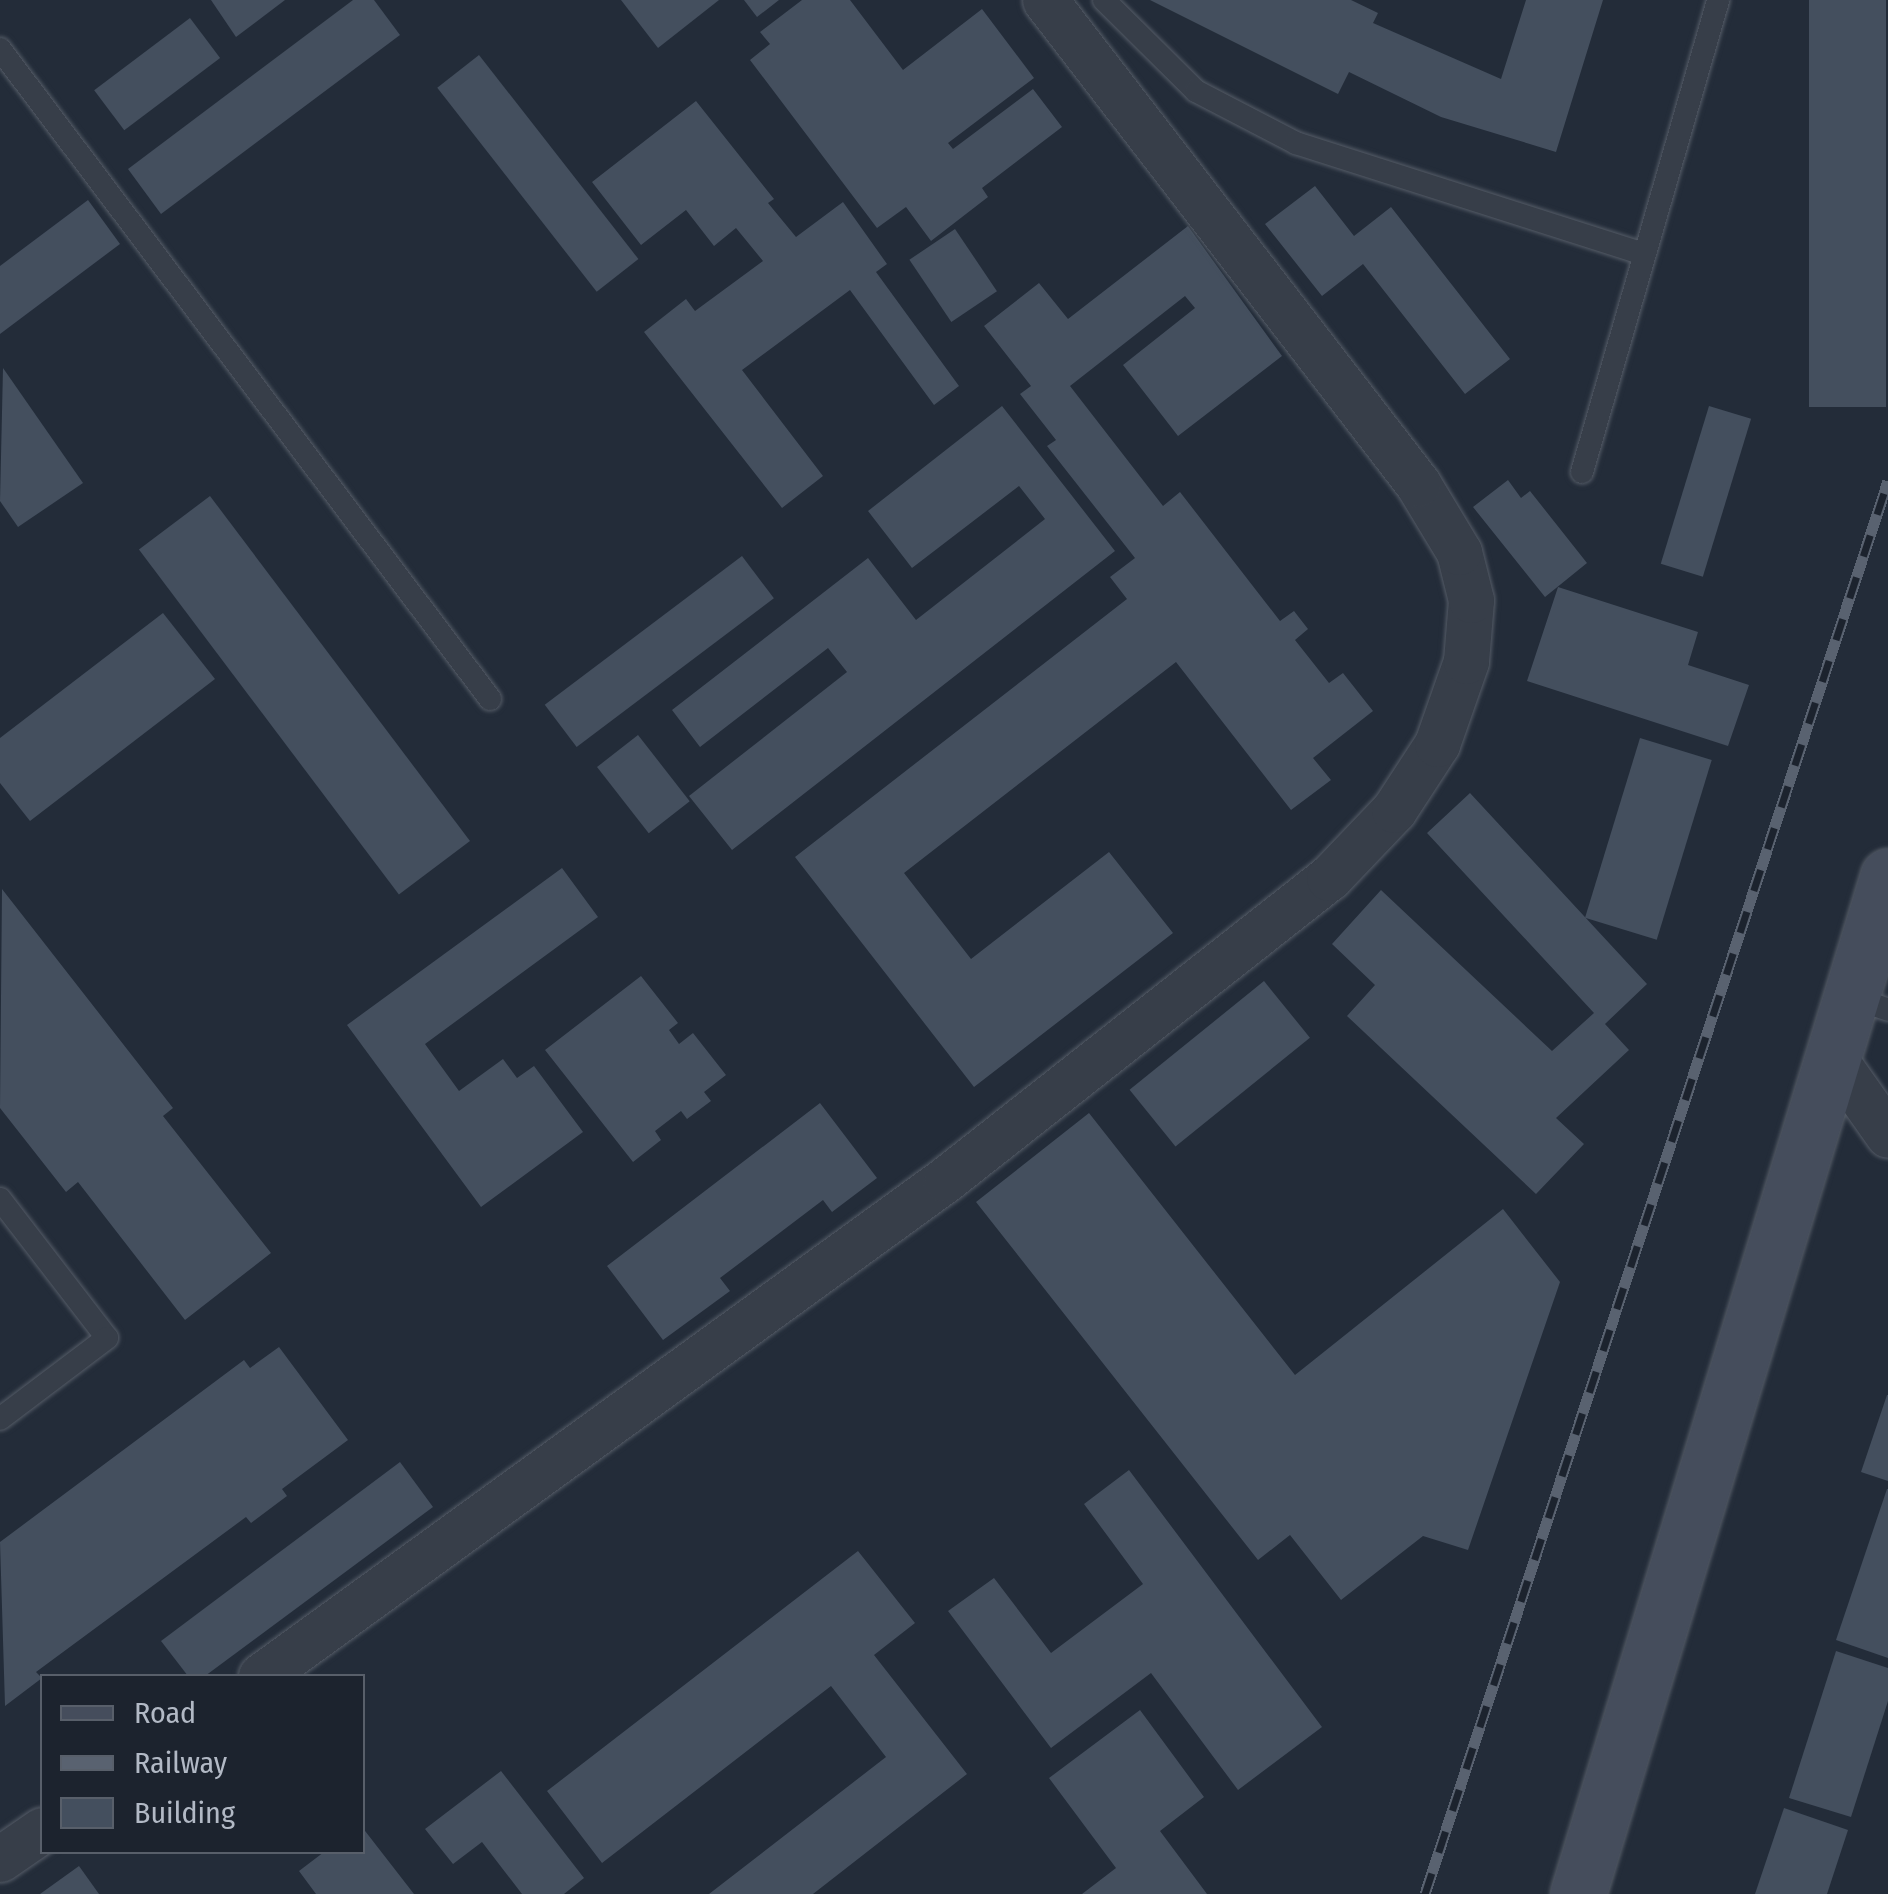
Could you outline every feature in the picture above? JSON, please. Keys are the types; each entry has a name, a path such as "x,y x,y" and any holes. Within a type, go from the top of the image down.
{"main road":[{"path":"1578,1894 1833,1057 1870,1004 1888,876"}],"street":[{"path":"265,1674 946,1179 1329,878 1394,810 1437,744 1466,662 1471,600 1459,552 1418,484 1045,0"},
{"path":"1833,1057 1888,1135"},
{"path":"0,1859 40,1831"}],"lane":[{"path":"1104,0 1196,91 1296,143 1643,254"},
{"path":"1582,472 1718,0"},
{"path":"0,49 490,698"},
{"path":"0,1199 107,1338 0,1419"}],"building":[{"path":"211,0 285,0 236,37"},
{"path":"353,0 374,0 400,35 161,214 128,169"},
{"path":"621,0 719,0 658,48"},
{"path":"744,0 779,0 757,17"},
{"path":"802,0 850,0 903,70 982,9 1034,78 948,143 953,149 1033,89 1062,127 982,188 988,197 931,241 906,207 877,228 750,60 770,44 760,32"},
{"path":"1150,0 1351,0 1378,13 1373,23 1501,79 1526,0 1603,0 1556,152 1441,117 1349,72 1338,94"},
{"path":"1809,0 1886,0 1886,407 1809,407"},
{"path":"190,18 220,58 124,130 94,90"},
{"path":"479,55 638,259 597,292 437,88"},
{"path":"696,101 774,199 768,203 796,237 843,202 887,264 876,272 959,386 934,405 850,290 742,370 823,476 782,508 644,332 686,299 695,311 763,261 736,228 714,246 686,210 641,245 592,182"},
{"path":"1315,186 1354,236 1391,207 1510,359 1465,394 1363,264 1322,296 1265,224"},
{"path":"88,200 120,244 0,334 0,266"},
{"path":"1188,226 1282,356 1178,436 1123,365 1195,308 1185,296 1070,386 1163,506 1180,492 1280,621 1294,611 1308,629 1295,640 1329,683 1343,673 1373,711 1313,758 1331,780 1291,810 1176,662 904,873 971,959 1109,852 1173,933 974,1087 795,857 1127,599 1110,577 1135,558 1047,446 1056,440 1020,394 1031,386 984,326 1039,283 1068,319"},
{"path":"955,229 997,291 951,322 909,260"},
{"path":"3,368 83,483 18,527 0,501"},
{"path":"1002,406 1115,551 732,850 689,796 847,672 828,648 700,747 672,710 868,558 916,620 1045,519 1019,486 912,568 868,511"},
{"path":"1709,406 1751,419 1703,577 1661,564"},
{"path":"1508,480 1521,498 1530,491 1587,563 1545,597 1473,507"},
{"path":"210,496 470,841 399,895 139,550"},
{"path":"742,556 774,598 577,747 545,705"},
{"path":"1558,587 1698,632 1688,665 1749,685 1728,746 1527,681"},
{"path":"163,613 215,679 30,821 0,783 0,738"},
{"path":"638,735 690,801 649,833 597,767"},
{"path":"1640,738 1712,760 1657,940 1585,918"},
{"path":"1470,793 1647,984 1605,1024 1629,1050 1556,1118 1584,1144 1536,1194 1347,1016 1375,985 1332,944 1381,890 1552,1051 1594,1013 1427,833"},
{"path":"562,868 598,917 425,1044 459,1091 503,1059 517,1078 534,1066 583,1132 481,1207 347,1025"},
{"path":"2,889 173,1108 163,1116 271,1253 185,1320 78,1182 66,1192 0,1108"},
{"path":"641,976 678,1023 669,1030 679,1044 693,1033 726,1075 704,1092 711,1101 687,1119 681,1111 655,1131 661,1140 633,1162 545,1050"},
{"path":"1264,981 1310,1038 1175,1147 1130,1090"},
{"path":"820,1103 877,1178 832,1212 823,1200 720,1278 730,1291 663,1340 607,1266"},
{"path":"1089,1113 1295,1375 1503,1209 1560,1282 1468,1550 1423,1536 1341,1600 1290,1535 1258,1560 976,1202"},
{"path":"279,1347 348,1440 282,1489 287,1496 251,1523 246,1517 36,1672 40,1680 5,1706 0,1542 244,1360 250,1368"},
{"path":"1888,1395 1888,1481 1861,1472"},
{"path":"400,1462 433,1507 208,1674 186,1674 161,1641"},
{"path":"1129,1470 1322,1727 1238,1790 1151,1673 1051,1748 948,1611 994,1578 1051,1653 1143,1584 1084,1504"},
{"path":"1888,1489 1888,1658 1836,1640"},
{"path":"858,1551 915,1623 874,1655 967,1774 813,1894 709,1894 886,1757 831,1686 602,1863 547,1791"},
{"path":"1836,1651 1888,1668 1888,1701 1851,1817 1789,1798"},
{"path":"1140,1710 1204,1797 1160,1831 1207,1894 1082,1894 1116,1868 1049,1778"},
{"path":"501,1771 584,1878 564,1894 522,1894 482,1842 453,1864 425,1829"},
{"path":"1784,1808 1848,1830 1827,1894 1755,1894"},
{"path":"365,1831 414,1894 316,1894 299,1871 321,1854 365,1854"},
{"path":"79,1866 99,1894 40,1894"}],"railway":[{"path":"1425,1894 1888,481"}]}
